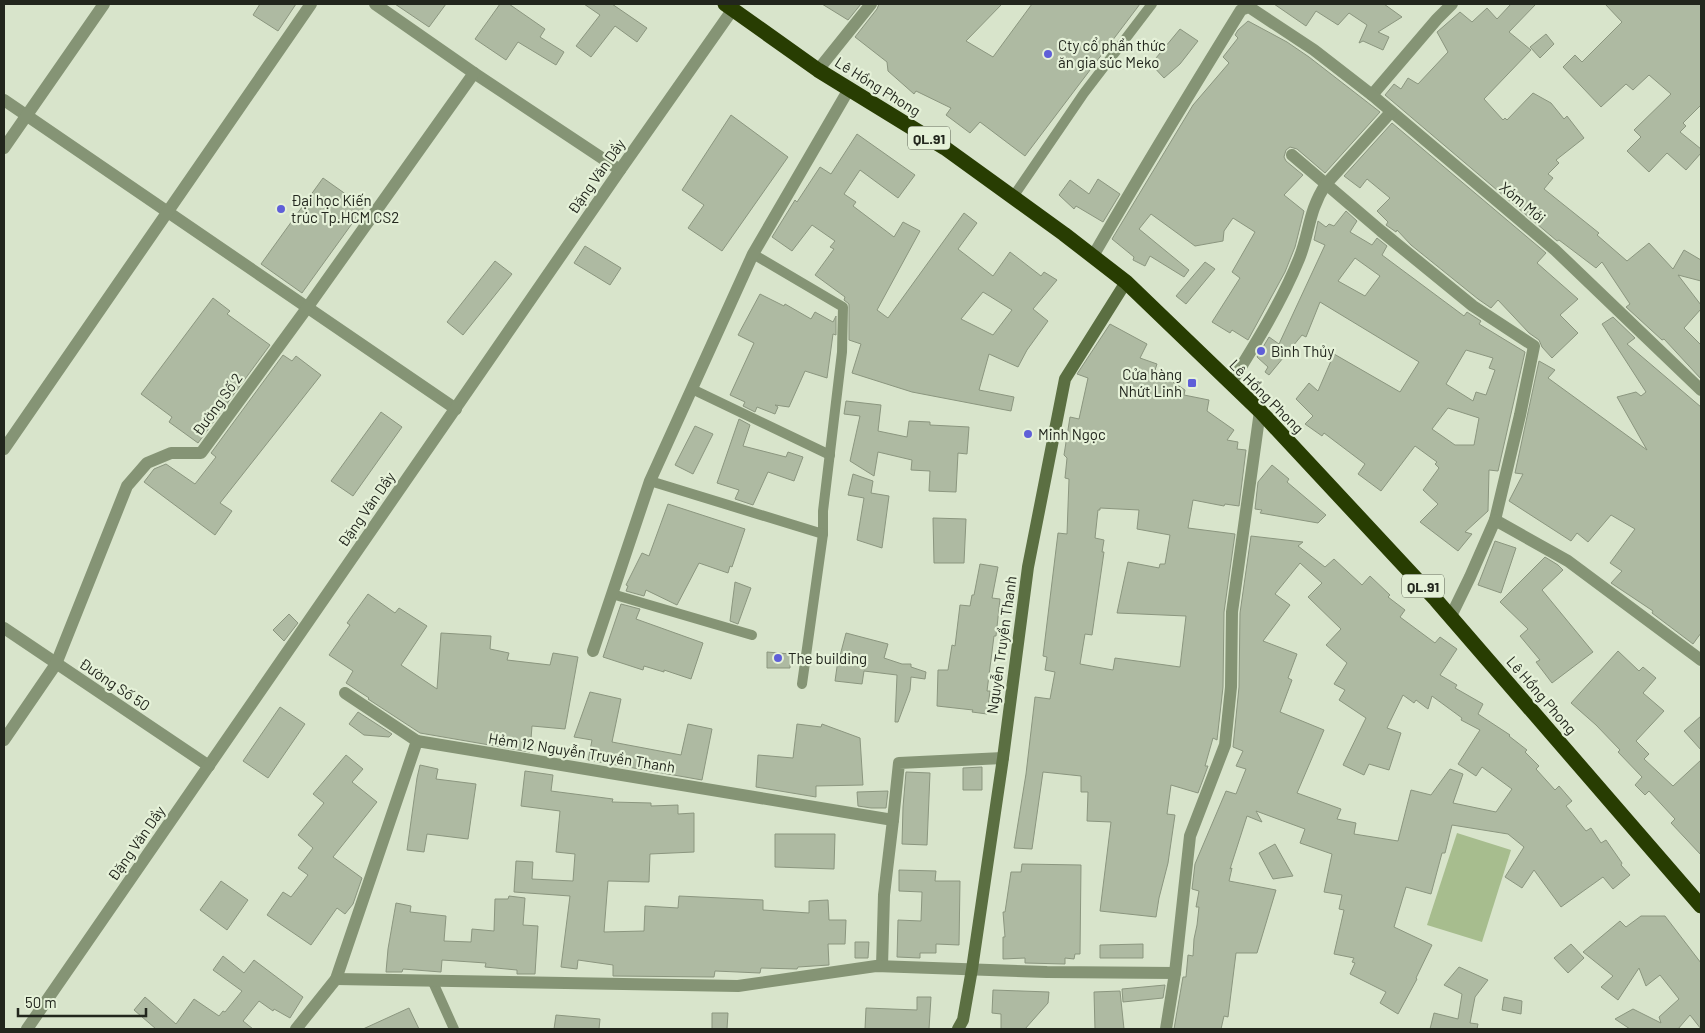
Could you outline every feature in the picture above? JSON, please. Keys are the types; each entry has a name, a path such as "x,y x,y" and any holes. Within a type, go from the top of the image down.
{"highway":[{"name":"Lê Hồng Phong","path":"729,7 818,70 945,148 1126,282 1260,411 1451,616 1701,906"}],"street":[{"path":"4,148 104,4"},
{"path":"4,449 312,4"},
{"path":"375,4 474,73 620,170"},
{"path":"818,70 871,4"},
{"path":"1372,96 1452,4"},
{"name":"Đặng Văn Dầy","path":"28,1029 620,170 729,7"},
{"name":"Xóm Mới","path":"1093,256 1241,10 1246,7 1253,8 1314,50 1372,96 1555,250 1701,390"},
{"name":"Đường Số 2","path":"4,740 56,664 127,486 147,463 171,452 202,453 474,73"},
{"path":"593,651 650,481 753,254 849,89"},
{"path":"4,100 167,213 456,408"},
{"path":"1231,383 1268,323 1300,258 1312,210 1319,195 1326,184 1391,112"},
{"path":"1292,155 1473,306 1534,346 1495,520 1451,616"},
{"name":"Nguyễn Truyền Thanh","path":"958,1029 963,1020 972,969 1003,758 1028,567 1065,379 1126,282"},
{"path":"1166,1029 1175,973 1190,836 1225,745 1231,687 1232,612 1260,411"},
{"path":"1495,520 1502,522 1568,561 1701,660"},
{"name":"Đường Số 50","path":"4,628 209,766"},
{"path":"296,1029 336,978 417,741 345,693"},
{"name":"Hẻm 12 Nguyễn Truyền Thanh","path":"417,741 893,820"},
{"path":"882,966 884,895 898,763 1003,758"},
{"path":"336,978 738,986 882,966 1175,973"}],"lane":[{"path":"1013,197 1084,93 1152,4"},
{"path":"753,254 843,306 842,352 823,511 823,534 802,684"},
{"path":"692,390 830,455"},
{"path":"650,481 823,534"},
{"path":"612,594 752,636"},
{"path":"432,980 454,1029"}],"green space":[{"path":"1457,833 1511,850 1482,942 1427,925"}],"building":[{"path":"260,4 296,4 278,31 253,15"},
{"path":"395,4 446,4 429,27"},
{"path":"500,4 509,4 545,29 540,37 564,52 556,65 518,42 506,60 475,39"},
{"path":"584,4 612,4 647,28 637,42 615,26 591,57 576,46 600,15"},
{"path":"822,4 861,4 848,20"},
{"path":"879,4 1002,4 966,41 993,57 1032,4 1140,4 1025,156 980,122 970,133 946,115 951,108 916,91 914,94 888,71 887,62 855,37"},
{"path":"1274,4 1384,4 1402,17 1378,32 1389,37 1383,50 1363,41 1359,43 1367,25 1349,13 1338,25 1316,11 1306,26"},
{"path":"1511,4 1536,4 1509,32 1531,50 1484,99 1503,120 1505,118 1507,120 1533,93 1551,103 1564,119 1567,116 1584,138 1556,160 1559,163 1548,174 1553,178 1544,189 1599,233 1597,235 1627,261 1649,243 1673,269 1684,250 1701,260 1701,281 1678,275 1701,305 1701,309 1684,328 1701,345 1701,379 1664,339 1662,340 1626,307 1630,304 1602,262 1596,268 1559,240 1557,241 1385,95 1394,84 1401,89 1408,78 1418,84 1448,52 1437,32 1460,12 1472,22 1487,8 1497,19"},
{"path":"1605,4 1701,4 1701,105 1683,123 1686,126 1680,132 1701,149 1701,153 1686,170 1667,153 1649,172 1627,151 1641,137 1634,130 1671,94 1649,75 1633,90 1626,84 1601,107 1563,67 1575,55 1582,62 1622,22"},
{"path":"1248,21 1287,42 1309,57 1380,112 1325,173 1297,149 1290,147 1286,150 1284,157 1286,161 1303,175 1284,195 1304,211 1295,247 1285,272 1248,340 1232,330 1230,333 1212,322 1240,278 1232,272 1255,232 1233,218 1224,231 1223,241 1195,246 1151,214 1139,229 1189,270 1184,277 1150,256 1145,266 1133,260 1134,257 1112,239 1193,105 1229,63 1223,57 1238,38 1235,35 1238,30"},
{"path":"1180,29 1198,41 1180,64 1164,78 1151,64"},
{"path":"1546,34 1554,44 1540,58 1530,47"},
{"path":"731,115 788,157 722,251 688,228 704,205 682,190"},
{"path":"1392,123 1546,253 1537,263 1578,299 1560,315 1578,333 1552,358 1542,347 1539,340 1529,333 1498,300 1491,308 1411,245 1397,230 1396,232 1386,225 1388,222 1377,211 1390,198 1367,179 1360,188 1344,176"},
{"path":"857,134 915,175 898,198 860,170 844,194 856,202 853,206 894,237 903,222 920,231 877,310 888,318 964,213 977,223 958,249 993,276 1010,252 1041,276 1044,272 1057,280 1033,309 1048,321 1027,350 1018,367 989,354 979,390 1014,397 1011,411 912,392 852,373 861,344 849,340 849,304 844,300 845,297 815,275 834,249 830,247 835,241 812,225 792,251 772,237 795,200 797,202 820,167 831,174","holes":["983,292 1012,310 993,335 961,319"]},
{"path":"323,178 364,207 302,293 261,264"},
{"path":"1098,179 1120,194 1103,222 1076,206 1074,209 1059,195 1070,180 1089,194"},
{"path":"1346,211 1357,221 1350,232 1372,245 1377,238 1387,246 1382,255 1464,316 1467,312 1481,321 1479,324 1525,352 1498,471 1489,470 1488,511 1465,532 1472,534 1458,551 1420,522 1438,504 1423,490 1439,468 1435,464 1437,462 1415,446 1381,491 1358,474 1365,464 1324,433 1322,436 1305,424 1313,416 1296,399 1309,383 1318,391 1334,354 1400,392 1419,362 1320,302 1306,337 1302,335 1269,375 1265,372 1268,367 1257,357 1269,337 1279,344 1325,245 1314,240 1318,221 1326,227 1329,224 1334,226","holes":["1355,258 1380,276 1365,296 1338,281","1466,350 1493,358 1489,368 1495,370 1486,395 1476,392 1473,401 1446,384","1448,408 1479,418 1474,445 1455,445 1432,429"]},
{"path":"585,246 621,268 610,285 574,263"},
{"path":"495,261 512,274 463,335 447,322"},
{"path":"1205,262 1215,269 1186,304 1176,296"},
{"path":"760,294 784,306 785,304 811,319 815,312 833,322 836,316 836,335 833,334 827,378 805,371 789,407 775,405 778,407 775,414 757,407 755,412 743,406 745,402 730,395 754,343 738,335"},
{"path":"213,298 230,311 227,314 270,345 198,443 169,422 172,417 141,394"},
{"path":"1613,317 1635,338 1627,344 1701,407 1701,633 1693,644 1652,613 1653,611 1611,583 1622,571 1610,563 1635,529 1611,515 1588,542 1577,533 1571,541 1509,501 1523,474 1515,473 1539,361 1555,370 1548,378 1647,450 1617,397 1636,392 1641,396 1646,392 1602,324"},
{"path":"1110,324 1147,344 1140,358 1157,364 1155,370 1185,390 1184,395 1209,400 1207,411 1234,430 1227,440 1238,442 1237,449 1246,450 1239,506 1225,504 1224,506 1193,500 1188,528 1235,534 1224,612 1223,687 1217,740 1213,738 1205,766 1208,766 1198,793 1171,785 1167,814 1175,815 1168,863 1156,917 1100,911 1111,822 1087,821 1088,792 1081,792 1081,776 1043,772 1032,849 1014,848 1026,774 1035,697 1050,699 1055,672 1045,670 1047,657 1043,656 1058,533 1067,534 1069,479 1065,478 1067,458 1064,455 1070,417 1079,419 1088,378 1077,374","holes":["1100,508 1139,510 1137,529 1170,535 1165,564 1160,564 1159,568 1128,562 1117,613 1186,616 1180,667 1115,658 1113,670 1080,664 1085,634 1092,635 1104,552 1102,552 1104,540 1095,538 1098,510"]},
{"path":"283,355 292,361 296,356 321,375 220,503 232,511 215,535 144,482 154,469 166,464 195,484 216,457 211,453"},
{"path":"846,401 881,405 878,431 907,437 909,421 930,422 930,425 969,427 967,454 958,453 956,492 929,491 930,471 911,470 912,460 878,452 874,476 850,461 860,416 844,414"},
{"path":"381,412 402,427 353,496 331,481"},
{"path":"739,419 750,425 743,446 786,457 788,452 803,457 794,481 768,472 753,505 735,499 739,490 717,483"},
{"path":"695,426 713,434 693,474 675,465"},
{"path":"1272,465 1289,479 1287,482 1326,515 1318,523 1260,513 1262,510 1255,509 1258,482"},
{"path":"853,474 873,481 871,493 889,496 882,548 857,540 864,498 848,495"},
{"path":"668,504 745,529 732,567 730,566 728,573 699,563 677,605 646,590 644,596 626,591 628,586 626,585 642,553 649,556"},
{"path":"933,518 966,519 964,563 934,563"},
{"path":"1251,536 1303,542 1298,546 1325,567 1334,559 1362,585 1370,576 1390,595 1388,597 1405,610 1400,617 1435,643 1440,637 1457,649 1440,675 1457,685 1455,688 1483,704 1478,714 1510,735 1527,750 1525,752 1539,766 1536,769 1555,790 1559,786 1572,801 1566,806 1586,831 1591,828 1601,843 1606,840 1622,863 1621,865 1630,875 1613,889 1603,877 1561,907 1534,870 1522,888 1505,877 1524,847 1508,834 1452,825 1431,894 1406,887 1394,927 1432,945 1417,979 1398,1014 1380,1003 1386,992 1350,974 1355,963 1352,962 1354,958 1334,954 1344,910 1339,909 1342,895 1324,892 1332,854 1300,843 1305,829 1256,811 1262,822 1247,816 1230,869 1232,868 1229,881 1276,890 1257,953 1236,953 1228,1017 1224,1016 1221,1029 1174,1029 1183,977 1186,977 1188,955 1193,956 1197,925 1199,907 1196,907 1199,891 1192,889 1195,864 1226,791 1236,794 1246,769 1236,766 1243,751 1233,747 1239,687 1240,613","holes":["1300,563 1322,583 1308,597 1341,629 1326,645 1347,663 1334,684 1345,690 1339,700 1366,718 1343,765 1364,775 1369,764 1389,770 1401,733 1387,728 1403,695 1414,703 1416,700 1428,709 1432,696 1462,718 1461,720 1480,730 1458,764 1476,776 1482,767 1512,789 1496,812 1453,803 1463,774 1450,769 1431,795 1411,790 1398,841 1354,834 1356,823 1337,819 1341,809 1297,793 1324,730 1280,712 1292,680 1288,678 1297,654 1263,641 1290,605 1275,594"]},
{"path":"1495,541 1516,548 1501,593 1478,585"},
{"path":"1545,557 1563,570 1542,590 1593,652 1552,683 1536,662 1540,660 1520,636 1528,629 1500,602"},
{"path":"980,564 998,567 992,598 1000,599 987,691 990,691 987,714 972,712 973,710 937,706 938,670 948,670 952,645 955,646 960,605 970,606"},
{"path":"735,582 751,588 738,624 730,621"},
{"path":"368,594 395,613 399,608 427,626 401,665 437,689 441,633 491,636 490,649 509,653 507,660 550,665 553,653 578,657 565,729 532,726 530,752 420,733 368,699 346,683 353,671 329,655 350,625 347,623"},
{"path":"621,604 640,609 636,619 703,643 691,679 644,666 643,670 603,657"},
{"path":"289,614 298,623 284,641 273,630"},
{"path":"846,633 888,644 884,658 902,664 911,664 911,667 926,672 925,679 911,677 910,690 898,722 895,722 897,675 864,671 862,684 835,681"},
{"path":"1618,651 1639,671 1643,667 1656,678 1643,693 1664,711 1636,741 1649,754 1644,759 1673,786 1701,760 1701,855 1671,823 1675,819 1649,791 1645,795 1635,785 1642,777 1618,752 1620,750 1571,703"},
{"name":"The building","path":"767,652 790,654 790,668 767,668"},
{"path":"590,692 621,699 612,742 681,755 688,724 712,729 702,780 588,760 592,740 574,737"},
{"path":"280,707 305,724 268,778 243,761"},
{"path":"358,712 392,734 389,737 364,735 349,724"},
{"path":"1701,716 1701,750 1684,731"},
{"path":"797,724 821,727 822,724 860,738 863,785 816,786 816,797 756,787 758,755 793,758"},
{"path":"346,755 363,769 352,782 377,802 333,857 362,878 353,904 345,914 337,908 311,945 267,915 283,892 291,897 308,875 298,868 313,848 298,835 324,803 313,794"},
{"path":"420,765 438,769 436,779 476,784 468,839 427,834 424,852 407,850"},
{"path":"982,767 982,790 963,790 963,768"},
{"path":"525,771 553,775 551,791 613,799 612,802 651,803 651,806 678,805 678,814 694,813 694,852 650,854 649,882 608,881 604,932 644,931 645,906 678,908 679,896 763,900 763,910 809,913 809,901 828,900 829,920 846,920 845,944 828,944 829,965 798,967 797,969 761,968 760,973 715,971 714,977 613,976 613,965 578,960 577,969 561,967 570,896 514,892 516,861 533,862 532,879 573,881 575,854 556,852 560,811 521,806"},
{"path":"906,772 930,773 927,845 902,844"},
{"path":"888,791 886,808 858,806 857,792"},
{"path":"775,834 835,834 834,869 775,867"},
{"path":"1275,844 1293,876 1273,879 1259,853"},
{"path":"1022,864 1081,865 1080,954 1075,954 1074,959 1065,958 1065,964 1025,963 1025,958 1003,959 1003,937 1005,937 1003,912 1005,912 1011,872 1021,872"},
{"path":"899,870 936,871 935,881 960,881 959,945 936,944 936,953 920,953 920,958 897,957 898,920 921,921 922,892 899,891"},
{"path":"221,881 248,900 227,930 200,910"},
{"path":"509,896 525,898 523,925 538,926 535,974 517,974 517,970 485,967 486,963 442,960 441,972 403,969 402,972 386,972 396,903 411,906 410,912 446,916 444,941 471,942 472,929 494,931 495,899 508,899"},
{"path":"1641,916 1665,916 1701,963 1701,1029 1690,1015 1678,1029 1630,1029 1615,1019 1633,1009 1661,1023 1659,1017 1679,999 1660,975 1646,986 1639,968 1618,1000 1601,987 1613,976 1583,952 1620,921 1626,927"},
{"path":"855,942 869,942 868,958 855,958"},
{"path":"1143,944 1143,958 1100,958 1100,945"},
{"path":"1571,944 1584,958 1568,973 1554,958"},
{"path":"223,956 244,973 254,960 303,997 290,1018 274,1009 273,1011 259,1001 243,1021 253,1029 156,1029 134,1010 145,997 176,1024 194,999 219,1016 223,1011 225,1012 242,991 213,970"},
{"path":"1459,967 1488,980 1475,997 1470,1023 1478,1024 1477,1029 1430,1029 1434,1013 1458,1019 1462,994 1444,985"},
{"path":"1165,985 1163,998 1123,1002 1122,989"},
{"path":"993,990 1049,992 1048,1003 1025,1029 1001,1029 1001,1014 992,1013"},
{"path":"1120,991 1124,1029 1095,1029 1094,992"},
{"path":"917,997 931,997 929,1029 865,1029 866,1008 917,1010"},
{"path":"1504,997 1522,1001 1521,1014 1502,1010"},
{"path":"409,1008 419,1029 363,1029"},
{"path":"712,1013 728,1013 727,1029 712,1029"},
{"path":"556,1015 600,1019 599,1029 554,1029"}],"place":[{"name":"Cty cổ phần thức ăn gia súc Meko","path":"1048,54"},
{"name":"Đại học Kiến trúc Tp.HCM CS2","path":"281,209"},
{"name":"Bình Thủy","path":"1261,351"},
{"name":"Cửa hàng Nhứt Linh","path":"1192,383"},
{"name":"Minh Ngọc","path":"1028,434"},
{"name":"The building","path":"778,658"}]}
